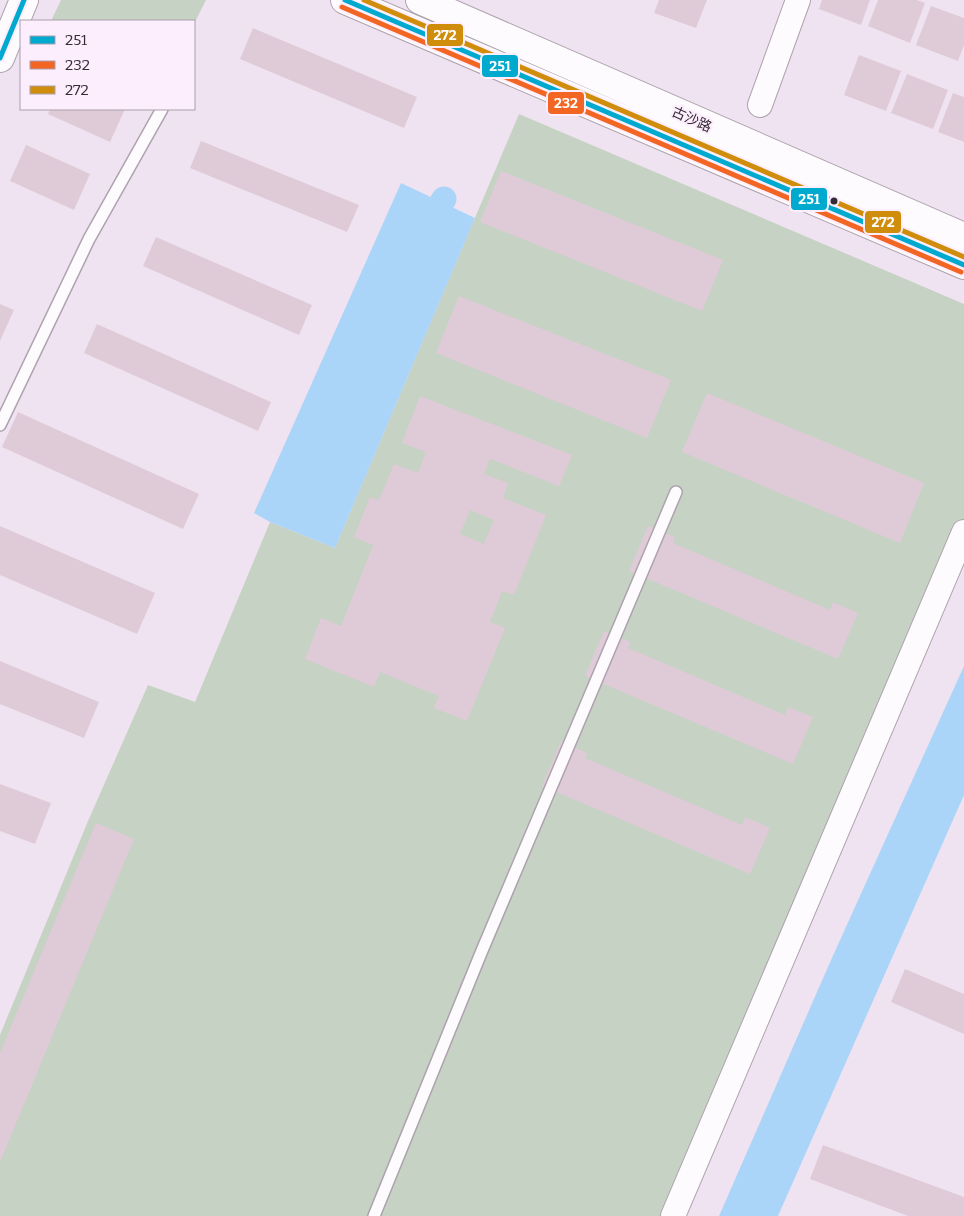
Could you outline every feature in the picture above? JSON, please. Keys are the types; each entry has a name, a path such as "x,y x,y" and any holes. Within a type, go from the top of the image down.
{"main road":[{"path":"0,58 24,0"},
{"name":"古沙路","path":"345,0 964,265"},
{"name":"古沙路","path":"420,0 964,237"}],"street":[{"path":"760,105 798,0"},
{"path":"673,1216 964,532"}],"lane":[{"path":"0,425 89,239 161,110"},
{"path":"374,1216 481,953 676,492"}],"green space":[{"path":"61,0 206,0 195,22 195,20 51,20"},
{"path":"519,114 964,304 964,532 673,1216 0,1216 0,1035 88,821 148,685 195,702 270,522 335,548"}],"water":[{"path":"401,183 475,218 335,548 270,522 254,513"},
{"path":"964,666 964,795 778,1216 719,1216 831,960"}],"building":[{"path":"659,0 707,0 696,28 654,13"},
{"path":"822,0 870,0 861,25 819,9"},
{"path":"878,0 917,0 925,3 910,43 868,26"},
{"path":"931,6 964,18 964,45 958,61 916,45"},
{"path":"253,28 417,97 404,128 240,59"},
{"path":"859,55 901,71 886,111 844,95"},
{"path":"907,74 948,90 933,129 891,113"},
{"path":"953,93 964,97 964,142 938,132"},
{"path":"50,110 125,110 110,142 48,114"},
{"path":"201,141 359,205 347,232 190,168"},
{"path":"26,145 90,174 74,210 10,181"},
{"path":"501,171 723,260 702,311 480,222"},
{"path":"156,237 312,305 299,335 143,266"},
{"path":"459,296 671,380 647,438 436,353"},
{"path":"0,304 14,310 0,341"},
{"path":"97,324 271,402 258,431 84,353"},
{"path":"707,393 924,483 900,543 682,452"},
{"path":"420,396 572,455 559,486 490,459 484,474 508,483 503,498 546,515 514,595 502,591 490,622 505,628 467,721 434,708 439,696 380,672 374,687 305,659 321,618 341,626 373,545 354,537 370,497 379,500 394,464 418,473 426,452 402,443","holes":["470,510 494,520 484,544 460,534"]},
{"path":"18,412 199,494 183,529 2,447"},
{"path":"0,526 155,593 137,634 0,575"},
{"path":"648,526 675,537 673,543 830,610 833,602 858,613 838,659 629,571"},
{"path":"604,631 631,642 628,648 785,715 788,707 813,717 793,764 585,676"},
{"path":"0,661 99,702 84,738 0,704"},
{"path":"561,741 587,753 585,758 742,825 745,817 770,828 750,874 542,786"},
{"path":"0,784 51,803 35,844 0,831"},
{"path":"96,823 134,839 0,1162 0,1053"},
{"path":"905,969 964,994 964,1034 891,1002"},
{"path":"823,1145 964,1197 964,1216 908,1216 810,1179"}],"transit line":[{"name":"251","path":"0,58 24,0"},
{"name":"251","path":"345,0 964,265"},
{"name":"272","path":"364,0 964,257"},
{"name":"232","path":"342,7 961,272"}]}
